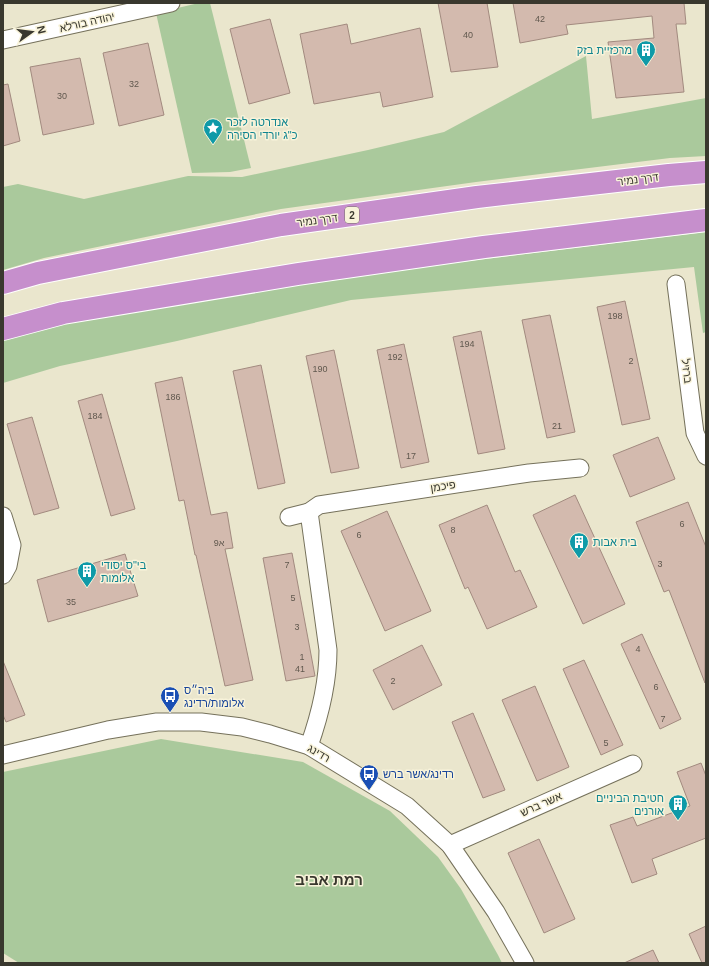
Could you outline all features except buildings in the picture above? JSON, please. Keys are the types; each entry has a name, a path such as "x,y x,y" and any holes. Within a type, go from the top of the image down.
{"highway":[{"name":"דרך נמיר","path":"3,283 46,272 281,225 477,198 706,172"},
{"path":"3,330 63,313 298,274 484,247 706,220"}],"street":[{"name":"יהודה בורלא","path":"3,40 171,3"},
{"name":"ברזיל","path":"676,284 695,433 706,456"},
{"name":"פיכמן","path":"289,517 309,512 318,505 529,473 580,468"},
{"path":"309,512 328,650 328,670 315,728 309,746"},
{"path":"3,516 12,544 8,566 3,575"},
{"name":"רדינג","path":"3,755 108,730 157,722 201,722 242,728 270,734 309,746 407,806 450,845 496,912 525,963"},
{"name":"אשר ברש","path":"450,845 633,764"}],"green space":[{"path":"199,3 210,3 251,168 230,172 192,173 156,13"},
{"path":"586,56 592,119 706,98 706,156 670,158 476,182 281,209 44,258 3,270 3,187 18,184 84,199 188,176 242,177 368,150 444,132"},
{"path":"706,232 706,332 703,333 694,267 351,300 177,341 60,366 3,383 3,338 63,322 345,276"},
{"path":"161,739 303,762 390,811 438,857 461,889 502,963 19,963 3,953 3,772"}],"place":[{"name":"מרכזיית בזק","path":"646,67"},
{"name":"אנדרטה לזכר כ\"ג יורדי הסירה","path":"213,145"},
{"name":"בית אבות","path":"579,559"},
{"name":"בי\"ס יסודי אלומות","path":"87,588"},
{"name":"ביה״ס אלומות/רדינג","path":"170,713"},
{"name":"רדינג/אשר ברש","path":"369,791"},
{"name":"חטיבת הביניים אורנים","path":"678,821"}],"district":[{"name":"רמת אביב","path":"329,879"}]}
